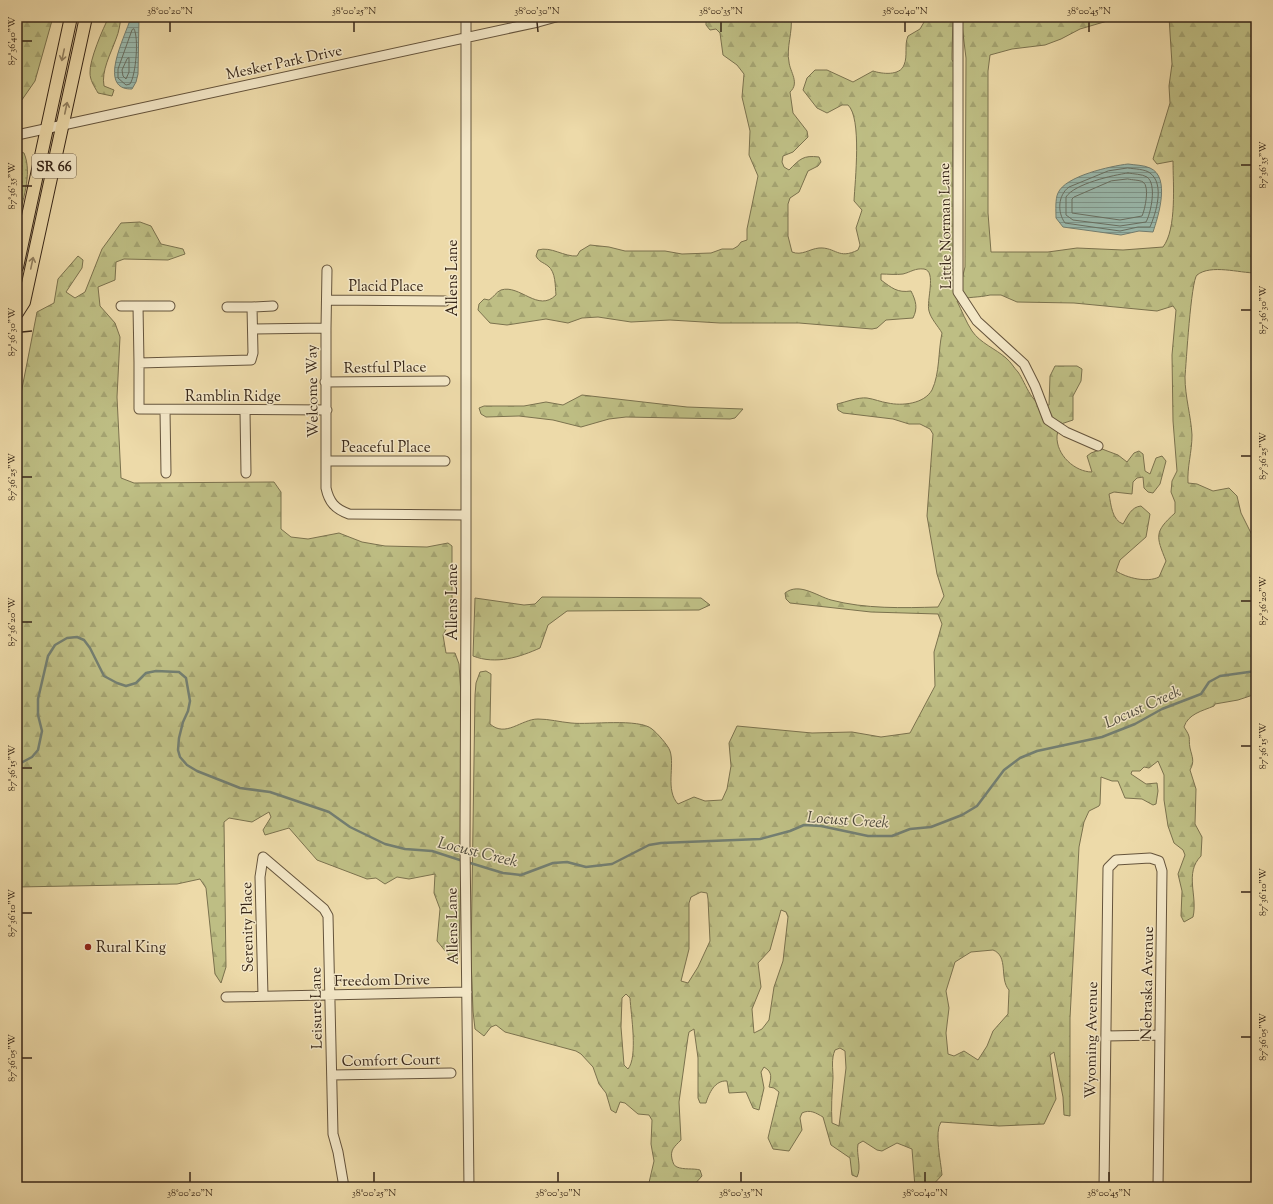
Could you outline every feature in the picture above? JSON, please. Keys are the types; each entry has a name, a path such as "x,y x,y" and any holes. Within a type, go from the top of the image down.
{"main road":[{"name":"SR 66","path":"17,267 71,17"},
{"name":"SR 66","path":"17,313 24,302 86,17"}],"street":[{"name":"Allens Lane","path":"466,17 465,872 469,1187"},
{"name":"Mesker Park Drive","path":"17,135 556,17"},
{"name":"Little Norman Lane","path":"958,17 958,292 977,321 1024,364 1035,386 1048,420 1066,432 1098,446"},
{"name":"Welcome Way","path":"327,270 325,382 327,410 326,488 331,504 337,509 349,514 466,515"},
{"name":"Placid Place","path":"327,300 444,301"},
{"path":"121,306 170,306"},
{"path":"138,306 139,363 251,360 253,353 252,307"},
{"path":"226,307 274,306"},
{"path":"253,329 326,328"},
{"name":"Ramblin Ridge","path":"139,363 139,409 245,411 327,410"},
{"name":"Restful Place","path":"325,382 445,381"},
{"path":"165,410 166,473"},
{"path":"245,411 246,473"},
{"name":"Peaceful Place","path":"327,461 445,461"},
{"name":"Leisure Lane","path":"263,857 326,912 329,920 333,1134 342,1169 344,1187"},
{"name":"Serenity Place","path":"263,857 260,877 263,996"},
{"name":"Nebraska Avenue","path":"1107,893 1109,866 1116,860 1150,858 1157,859 1160,863 1162,875 1158,1187"},
{"name":"Wyoming Avenue","path":"1104,1187 1107,893"},
{"name":"Freedom Drive","path":"226,997 467,992"},
{"path":"1106,1036 1160,1036"},
{"name":"Comfort Court","path":"332,1075 451,1074"}],"green space":[{"path":"21,17 53,17 35,81 17,107 17,35"},
{"path":"109,17 121,17 118,34 107,62 103,80 104,86 114,90 112,96 98,93 91,81 90,76 90,68 94,53"},
{"path":"706,17 791,17 788,57 794,77 794,85 790,92 793,113 807,131 808,137 793,152 783,156 782,162 784,167 789,170 805,157 819,157 821,162 818,166 808,171 799,192 790,198 788,204 788,236 792,252 802,253 819,248 825,248 846,254 858,250 860,245 856,228 862,210 854,201 857,150 855,123 848,105 842,105 827,113 817,108 803,90 807,78 815,70 827,70 853,82 873,71 881,73 895,73 902,69 904,65 908,36 920,29 927,17 953,17 952,60 958,69 953,151 954,248 962,279 965,267 966,58 961,17 1121,17 1080,29 1045,45 1012,49 990,55 988,71 988,213 991,252 1048,252 1077,248 1123,250 1163,247 1167,239 1172,218 1174,193 1173,161 1157,164 1153,159 1170,103 1169,86 1172,64 1169,17 1256,17 1256,273 1210,270 1197,275 1191,306 1185,377 1192,435 1188,483 1197,484 1213,491 1229,488 1237,496 1241,513 1256,543 1256,694 1238,700 1215,704 1214,706 1200,711 1192,716 1184,727 1189,736 1193,759 1190,770 1196,789 1195,824 1202,837 1201,856 1193,870 1192,877 1194,901 1193,917 1184,922 1181,916 1182,891 1178,874 1185,855 1183,850 1174,843 1168,826 1164,800 1164,775 1158,761 1149,768 1144,767 1140,771 1132,771 1131,774 1146,784 1157,783 1158,791 1156,804 1153,805 1142,799 1125,798 1118,781 1112,781 1101,777 1100,804 1089,811 1084,822 1079,847 1070,1018 1070,1116 1064,1115 1063,1097 1054,1052 1050,1055 1056,1099 1044,1124 999,1126 941,1122 938,1133 938,1147 942,1175 931,1187 915,1187 912,1149 897,1143 882,1151 877,1150 863,1141 858,1144 858,1173 857,1177 852,1175 850,1158 831,1145 823,1117 813,1112 808,1111 802,1113 800,1118 802,1130 789,1151 773,1149 768,1138 779,1092 774,1088 769,1087 771,1078 770,1073 764,1067 761,1072 764,1088 759,1110 753,1108 746,1092 729,1093 727,1081 723,1081 716,1085 711,1091 706,1103 700,1103 698,1098 698,1058 694,1029 689,1032 679,1102 681,1140 673,1149 672,1156 673,1163 676,1167 700,1170 702,1176 692,1187 648,1187 654,1161 651,1144 652,1120 649,1115 638,1114 625,1103 620,1102 616,1113 611,1110 606,1093 599,1084 593,1067 581,1054 576,1051 505,1032 496,1025 491,1027 484,1036 475,1029 471,959 475,695 476,683 480,672 486,671 491,674 490,724 496,728 508,729 532,720 546,719 571,723 637,724 652,729 662,739 670,751 672,764 672,792 678,804 694,797 705,801 722,800 727,789 731,766 729,743 737,726 812,733 852,732 881,737 910,733 935,686 934,652 942,624 938,614 871,612 790,603 786,599 785,593 790,590 802,589 831,600 844,603 898,608 938,607 944,596 937,574 927,516 933,434 930,429 920,424 909,424 893,419 843,413 838,410 837,404 856,399 870,398 885,403 906,404 924,398 932,390 938,369 942,333 929,311 928,306 931,281 928,271 921,269 903,274 881,274 881,280 892,288 898,291 911,291 915,301 916,311 913,318 886,320 877,328 872,329 799,323 720,323 670,320 631,322 598,317 582,318 568,323 546,319 507,325 490,323 478,310 479,304 484,299 489,300 501,290 508,289 542,301 549,300 556,295 555,279 551,269 537,258 536,256 538,250 548,249 567,255 577,256 580,251 590,245 609,247 625,251 665,251 682,254 711,253 722,249 733,249 741,242 747,240 747,229 758,176 749,155 750,131 742,97 744,74 737,65 723,55 720,33 716,29 710,30 706,25","holes":["1001,295 1017,302 1074,303 1157,311 1173,306 1176,310 1172,355 1173,421 1177,471 1172,481 1171,492 1175,502 1175,513 1168,519 1160,530 1160,546 1166,561 1159,577 1143,580 1126,576 1116,571 1120,560 1146,537 1150,514 1141,506 1135,508 1130,512 1123,524 1114,516 1109,494 1114,492 1132,494 1133,482 1137,478 1143,477 1144,488 1148,492 1153,493 1160,484 1166,461 1162,456 1156,458 1150,474 1145,471 1143,454 1139,451 1134,453 1127,462 1118,455 1102,449 1087,456 1092,472 1073,466 1063,456 1058,443 1057,434 1061,424 1073,420 1073,396 1081,381 1082,369 1077,366 1055,366 1050,376 1049,405 1039,404 1034,400 1018,372 1009,361 975,335 957,301 965,298","701,892 707,893 710,941 698,967 688,983 681,981 689,949 689,903 691,897","781,910 786,912 788,917 783,961 774,987 769,1020 762,1029 754,1033 752,1009 761,987 758,963 770,950","993,950 998,953 1001,957 1006,985 1009,990 1008,1014 993,1031 987,1046 978,1060 964,1051 954,1056 948,1054 946,1033 949,1008 946,991 955,962 971,952","626,994 630,998 633,1035 633,1055 628,1069 624,1065 621,1027 622,998","840,1048 845,1051 846,1068 839,1126 832,1123 833,1057 835,1050"]},
{"path":"17,150 24,153 27,179 17,224"},
{"path":"140,222 151,226 161,244 183,249 185,254 168,260 124,259 116,262 115,280 98,287 100,306 115,323 120,337 117,397 121,478 134,483 274,482 281,492 281,529 291,537 308,539 339,533 362,542 385,546 427,547 448,543 452,546 452,618 443,635 446,653 455,653 459,664 464,740 459,952 456,964 437,941 440,909 434,893 435,874 409,879 397,877 385,884 376,878 367,879 317,860 289,828 265,835 263,830 271,817 269,812 252,822 229,818 224,822 226,967 221,983 215,974 206,888 200,879 177,884 17,887 17,414 37,312 54,303 58,279 78,256 83,260 82,268 66,292 75,298 85,292 102,249 121,223"},
{"path":"582,395 687,407 743,409 735,418 730,419 626,417 609,419 581,427 553,420 519,416 486,417 481,414 479,408 484,406 524,406 546,402 563,405"},
{"path":"542,597 701,598 710,605 699,610 567,611 548,625 540,648 508,659 490,660 473,656 475,598 524,605 535,604"}],"water":[{"path":"131,17 139,17 138,74 132,89 121,87 116,81 115,71 116,60"},
{"path":"1128,164 1150,168 1156,173 1160,180 1160,208 1153,232 1139,231 1121,235 1063,227 1056,218 1057,196 1062,187 1089,173"}],"waterway":[{"name":"Locust Creek","path":"17,765 32,757 38,750 42,731 38,715 38,699 48,656 55,645 67,638 77,637 84,640 90,648 104,676 117,683 126,686 136,683 146,673 156,671 179,672 186,678 190,701 179,738 178,750 180,757 187,765 197,771 240,788 270,792 329,812 350,827 385,844 405,849 432,851 463,861"},
{"name":"Locust Creek","path":"467,862 503,873 521,875 553,863 567,862 586,867 612,864 649,845 661,843 760,839 790,831 804,825 821,826 868,836 892,836 910,829 931,827 962,815 977,806 1004,770 1020,758 1037,751 1102,737 1135,724 1162,709 1201,694 1209,682 1220,676 1256,671"}],"place":[{"name":"Rural King","path":"88,947"}]}
